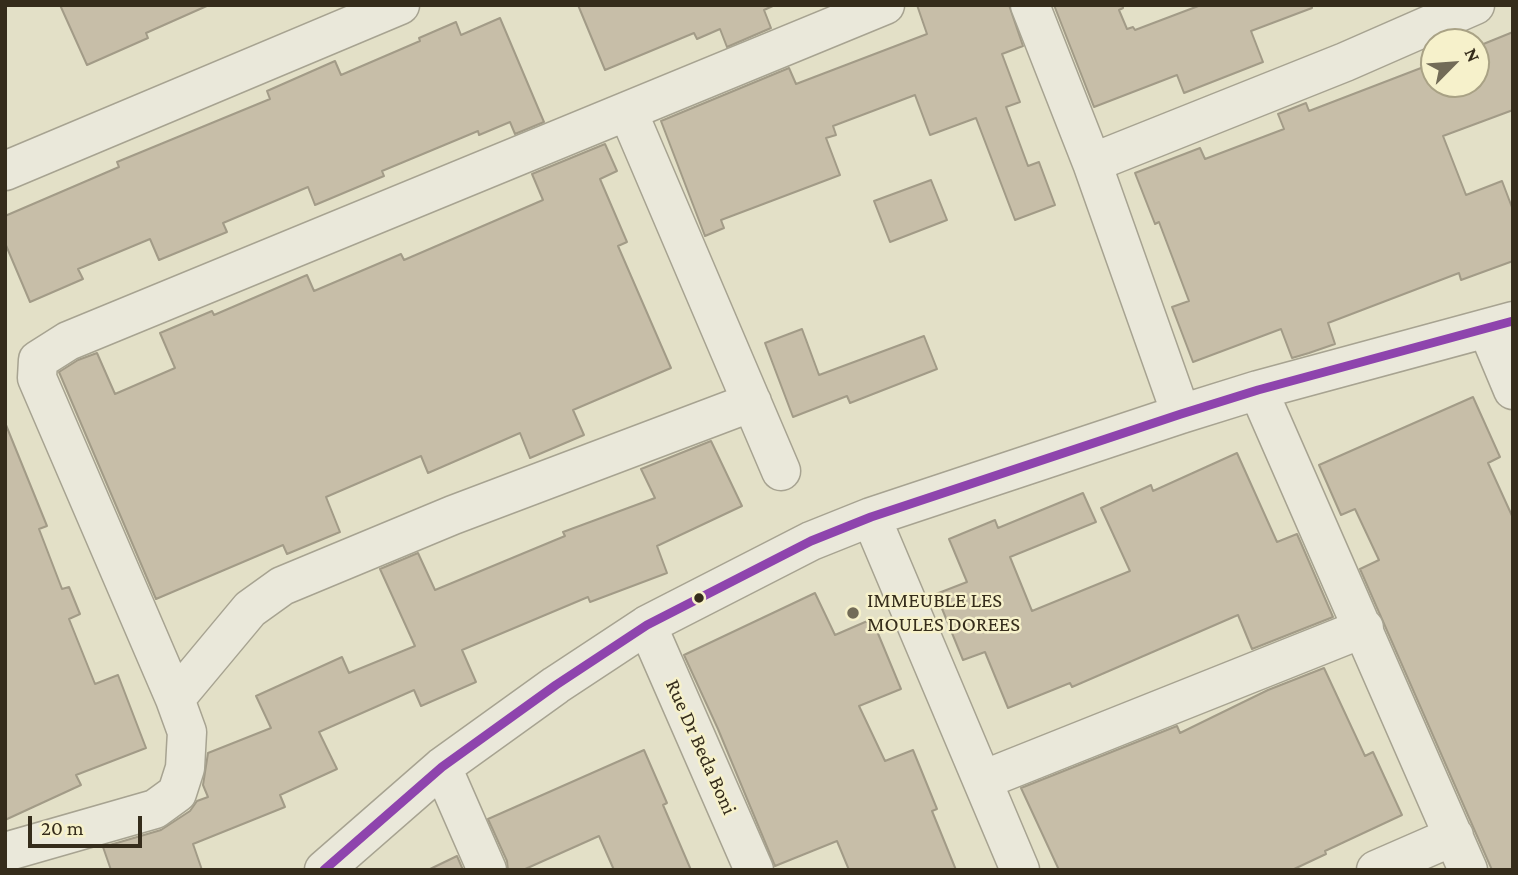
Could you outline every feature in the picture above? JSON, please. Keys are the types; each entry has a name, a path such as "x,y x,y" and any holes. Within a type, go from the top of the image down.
{"street":[{"path":"5,171 400,5"},
{"path":"5,852 155,809 177,793 185,768 187,732 37,378 38,360 68,341 885,5"},
{"path":"1030,5 1092,163 1181,414"},
{"path":"1092,163 1345,62 1475,5"},
{"path":"628,111 781,471"},
{"path":"324,870 442,767 556,685 648,625 811,541 871,517 1181,414 1258,390 1500,324 1513,390"},
{"path":"1258,390 1461,853 1376,870"},
{"path":"175,699 250,609 282,586 453,515 752,402"},
{"path":"871,517 1020,870"},
{"name":"Rue Dr Beda Boni","path":"648,625 754,870"},
{"path":"983,780 1364,628"},
{"path":"442,767 486,870"}],"building":[{"path":"60,5 209,5 146,33 148,38 87,65"},
{"path":"578,5 775,5 764,10 771,28 727,47 720,29 697,39 694,33 605,70"},
{"path":"917,5 1009,5 1023,46 1002,54 1020,102 1006,107 1028,166 1039,162 1055,205 1015,220 976,118 930,135 915,95 833,126 836,135 826,138 840,175 721,220 724,228 705,236 661,121 789,68 796,84 927,34"},
{"path":"1054,5 1123,5 1119,10 1127,29 1133,27 1135,30 1201,5 1312,5 1312,8 1251,31 1263,62 1184,93 1177,75 1094,107"},
{"path":"500,18 544,122 515,134 510,122 479,135 478,131 382,171 384,176 315,205 308,187 223,223 227,232 159,260 150,239 78,269 83,279 30,302 5,243 5,216 119,167 117,162 270,99 267,91 335,61 341,75 420,41 419,38 456,22 461,35"},
{"path":"1513,32 1513,110 1443,136 1466,195 1502,181 1513,210 1513,261 1461,280 1459,273 1328,323 1335,344 1309,353 1292,358 1281,329 1193,362 1172,307 1189,301 1159,222 1155,224 1135,173 1200,148 1205,159 1284,129 1278,114 1306,103 1309,111 1420,68 1420,98 1490,98 1490,41"},
{"path":"605,144 617,171 600,179 627,242 618,246 671,368 573,410 584,435 530,458 520,433 428,473 421,456 326,497 340,532 287,554 283,545 156,599 59,372 78,360 97,353 115,394 175,368 160,333 212,311 214,315 307,275 314,291 401,254 404,260 543,200 532,174"},
{"path":"931,180 947,220 890,242 874,201"},
{"path":"802,329 819,375 924,336 937,369 850,403 847,396 793,417 765,343"},
{"path":"1473,397 1500,457 1488,463 1513,518 1513,870 1492,870 1360,569 1379,560 1355,509 1341,515 1319,465"},
{"path":"6,425 47,526 39,529 62,589 69,587 80,614 69,619 95,684 118,675 146,748 76,775 81,785 5,820"},
{"path":"711,441 742,506 657,546 667,573 590,602 588,597 462,650 476,682 421,706 414,690 319,732 337,769 280,795 285,807 193,844 202,870 111,870 103,847 161,830 190,811 197,801 208,797 203,785 208,753 271,728 256,696 342,657 349,673 415,646 380,569 418,553 435,590 565,536 563,532 655,498 641,469"},
{"path":"1237,453 1277,542 1297,534 1333,617 1252,649 1238,615 1072,687 1070,683 1008,708 985,652 963,660 936,594 967,582 949,539 995,520 998,528 1083,493 1096,522 1010,557 1032,611 1130,571 1101,508 1151,485 1153,491"},
{"path":"815,593 835,635 872,619 901,689 859,706 885,761 913,750 937,809 932,811 956,870 849,870 837,841 775,866 684,655"},
{"path":"1324,668 1365,756 1373,752 1402,815 1325,851 1326,854 1292,870 1059,870 1021,788 1177,726 1180,733 1268,690"},
{"path":"644,750 667,803 663,805 691,870 614,870 599,836 523,870 508,870 507,861 488,819"},
{"path":"457,856 463,870 428,870"}],"transit line":[{"path":"324,870 442,767 556,685 647,625 811,541 871,517 1181,414 1258,390 1513,321"}],"place":[{"name":"IMMEUBLE LES MOULES DOREES","path":"853,613"}]}
